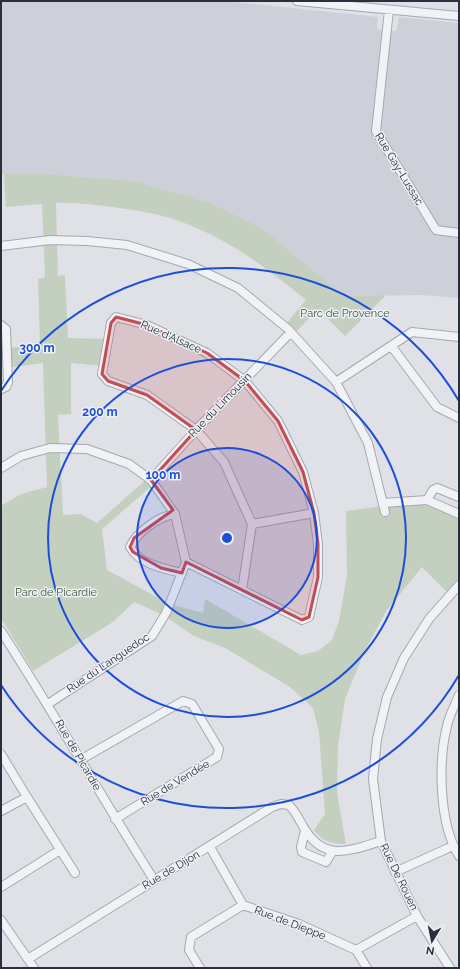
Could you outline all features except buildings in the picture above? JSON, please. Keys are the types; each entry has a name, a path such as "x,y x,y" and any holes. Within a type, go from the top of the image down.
{"street":[{"path":"297,1 459,16"},
{"name":"Rue Gay-Lussac","path":"389,10 376,131 436,230 459,233"},
{"path":"1,246 50,240 87,241 127,245 188,264 238,288 291,332 336,382 368,443 385,512"},
{"name":"Rue d'Alsace","path":"196,430 147,395 108,382 102,374 111,323 116,316 147,325 207,353 245,381"},
{"path":"1,325 6,329 8,382 6,387 1,389"},
{"name":"Rue du Limousin","path":"151,480 196,430 291,332"},
{"path":"336,382 392,347 412,332 459,337"},
{"path":"392,347 437,407 459,418"},
{"path":"1,468 21,456 45,449 87,449 129,464 151,480 175,514 186,562 302,620 309,617 318,577 318,544 314,513 303,472 278,421 245,381"},
{"path":"196,430 224,462 252,524 242,590"},
{"path":"428,500 433,490 437,488 459,497"},
{"path":"383,503 428,500 459,514"},
{"path":"252,524 314,513"},
{"path":"175,514 165,516 134,538 130,547 133,552 142,559 161,568 182,573"},
{"name":"Rue du Languedoc","path":"48,704 152,636 166,613 186,562"},
{"name":"Rue De Rouen","path":"450,968 417,916 380,841 373,779 377,739 388,697 404,658 429,619 459,585"},
{"name":"Rue de Picardie","path":"1,632 48,704 115,819 154,880"},
{"path":"459,694 447,726 440,765 444,807 453,846 459,856"},
{"name":"Rue de Vendée","path":"80,760 183,701 192,704 219,749 217,758 115,819"},
{"path":"1,754 75,874"},
{"path":"1,811 27,797"},
{"name":"Rue de Dijon","path":"28,959 272,807 281,804 289,805 293,809 305,831 314,842 332,852"},
{"path":"305,831 301,847 302,852 326,862 332,852 348,851 380,841"},
{"path":"395,872 453,846"},
{"name":"Rue de Dieppe","path":"210,847 243,905 299,924 356,950"},
{"path":"1,887 60,850"},
{"path":"200,968 189,950 191,938 243,905"},
{"path":"367,968 356,950 417,916"},
{"path":"1,920 34,968"}],"highlighted area":[{"path":"116,317 147,325 207,353 245,381 278,421 303,472 314,513 318,544 318,577 309,617 302,620 186,562 182,573 161,568 133,552 130,547 134,538 173,510 151,480 196,430 147,395 108,381 102,374 111,323"}],"shaded area":[{"path":"1,1 224,1 378,17 377,29 396,31 399,17 459,23 459,298 421,295 344,296 262,228 211,203 135,181 47,174 1,174"}],"green space":[{"name":"Parc de Picardie","path":"4,174 47,174 135,181 211,203 262,228 344,296 386,295 345,336 318,309 294,334 285,325 306,300 260,264 227,243 191,226 159,215 113,207 77,203 56,203 58,276 65,275 68,338 108,339 103,366 71,363 71,414 58,415 63,515 81,514 97,523 148,478 154,484 102,529 107,570 170,604 203,613 205,599 301,655 318,651 332,640 339,621 347,575 346,511 427,500 459,514 459,588 450,595 422,567 387,610 365,650 345,699 338,746 337,793 346,844 328,842 314,830 325,814 319,732 313,708 290,687 225,648 194,636 165,616 134,602 113,622 33,671 1,618 1,506 21,494 47,487 43,363 7,368 7,348 40,345 38,279 45,277 42,204 6,207"}],"park label":[{"name":"Parc de Provence","path":"345,313"}]}
